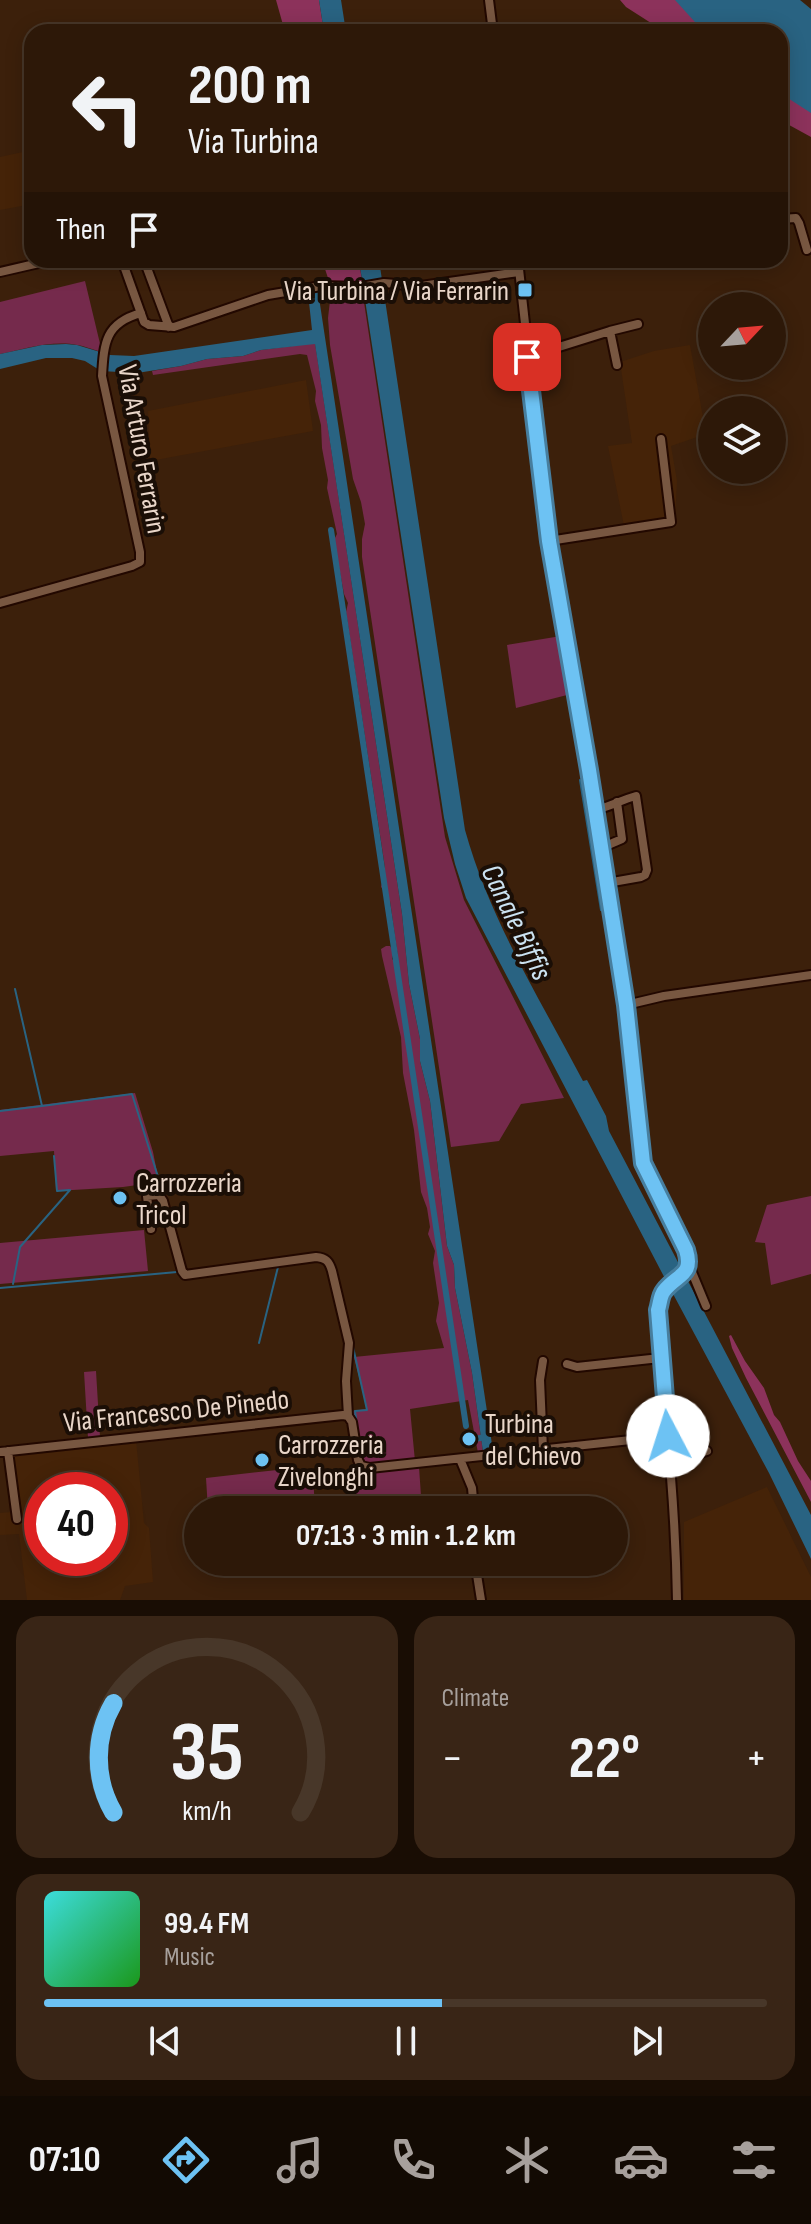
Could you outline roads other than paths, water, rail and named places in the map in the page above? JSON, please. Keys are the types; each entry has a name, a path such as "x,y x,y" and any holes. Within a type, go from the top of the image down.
{"street":[{"path":"489,0 492,24"},
{"path":"788,218 796,218 807,250"},
{"path":"0,272 24,266"},
{"path":"125,268 141,313"},
{"path":"147,268 169,327 268,295 321,286 361,287 384,283 421,286 519,272"},
{"path":"519,268 549,541 626,1005 643,1163 686,1250 688,1267 706,1306"},
{"name":"Via Arturo Ferrarin","path":"0,603 140,562 102,376 104,350 114,326 129,316 141,313 144,322 149,325 169,327"},
{"path":"527,357 638,324"},
{"path":"610,331 617,365"},
{"path":"549,541 671,522 661,439"},
{"path":"595,810 636,796 647,870 641,877 607,883"},
{"path":"601,848 622,839 617,802"},
{"path":"626,1005 664,996 811,975"},
{"path":"151,1229 147,1196 159,1195 185,1275 316,1257 328,1261 349,1343 346,1381 348,1416 361,1466 370,1468 494,1456 668,1436"},
{"path":"677,1600 675,1522 658,1310 664,1291 688,1267"},
{"path":"567,1364 577,1367 660,1358"},
{"path":"543,1361 540,1380 543,1450"},
{"name":"Via Francesco De Pinedo","path":"17,1519 4,1451 348,1416"},
{"path":"670,1462 707,1451"},
{"path":"460,1459 473,1496"},
{"path":"477,1576 481,1600"}],"water":[{"path":"319,0 341,0 345,24 323,24"},
{"path":"675,0 800,0 811,9 811,113 788,98 788,24 697,24"},
{"path":"360,268 380,268 465,830 475,863 517,958 583,1081 587,1080 606,1116 609,1131 811,1515 811,1559 769,1473 466,898 444,818"},
{"path":"318,291 493,1451 483,1452 472,1373 455,1288 454,1265 447,1246 430,1101 420,1061 420,1039 409,984 402,914 315,344 261,350 243,356 207,359 137,373 101,371 85,361 72,358 46,358 0,369 0,354 42,345 77,345 110,355 134,356 312,330 308,293"}],"waterway":[{"path":"331,530 466,1426"},
{"path":"580,780 601,910"},
{"path":"15,989 42,1106 132,1094 164,1196"},
{"path":"0,1111 42,1106"},
{"path":"54,1156 57,1191 69,1190"},
{"path":"13,1284 20,1247 70,1190"},
{"path":"669,1207 691,1249"},
{"path":"259,1343 278,1267"},
{"path":"0,1288 177,1272"},
{"path":"353,1347 367,1410 355,1411 359,1440"},
{"path":"468,1440 486,1437 486,1434"}],"place":[{"name":"Via Turbina / Via Ferrarin","path":"525,290"},
{"name":"Carrozzeria Tricol","path":"120,1198"},
{"name":"Turbina del Chievo","path":"469,1439"},
{"name":"Carrozzeria Zivelonghi","path":"262,1460"}],"water label":[{"name":"Canale Biffis","path":"517,922"}]}
